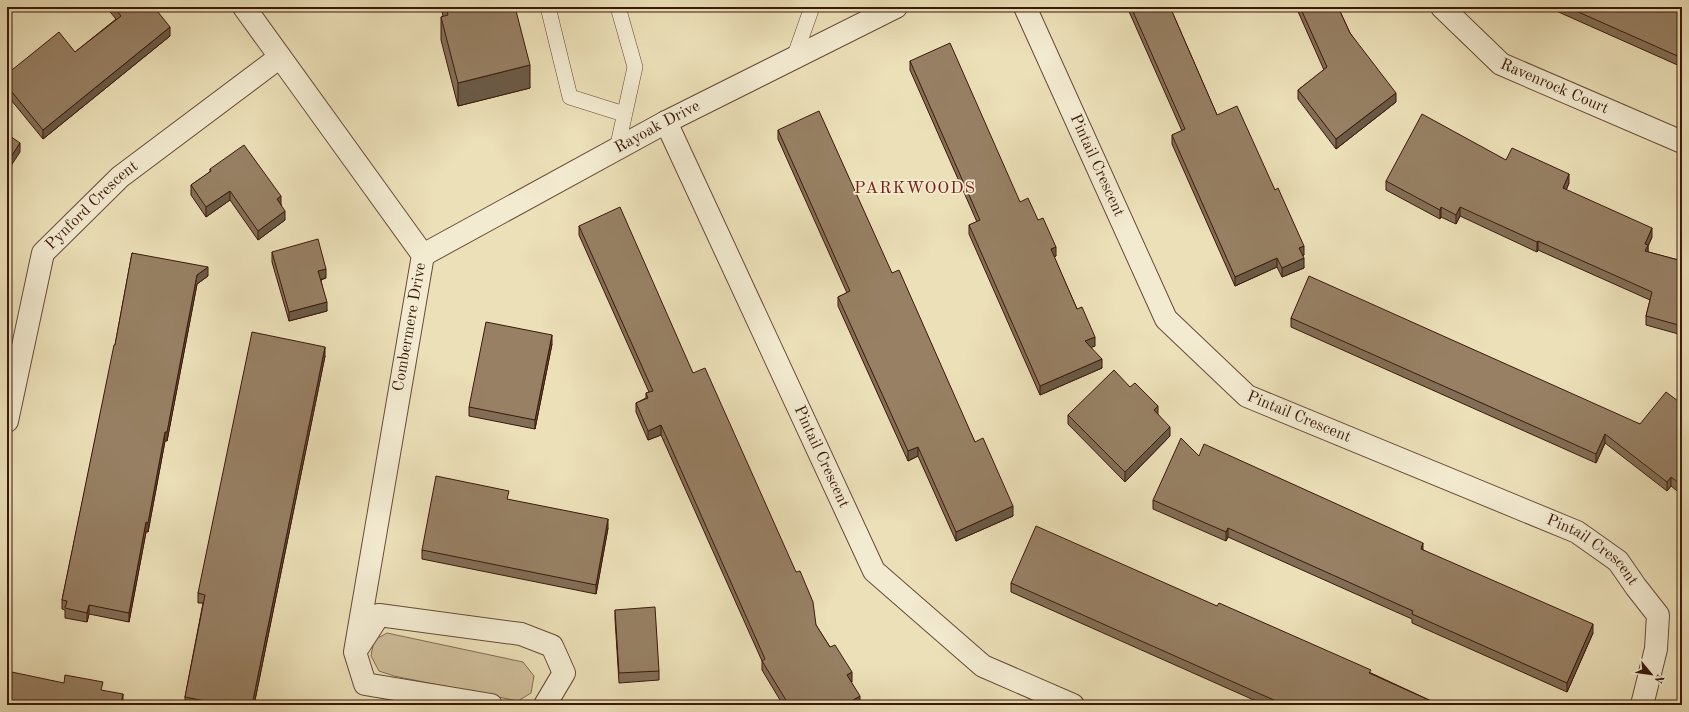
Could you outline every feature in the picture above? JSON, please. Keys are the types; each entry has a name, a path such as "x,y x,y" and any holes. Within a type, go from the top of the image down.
{"street":[{"name":"Combermere Drive","path":"244,7 423,255 355,652 365,684 491,705"},
{"name":"Rayoak Drive","path":"423,255 666,122 896,7"},
{"name":"Pintail Crescent","path":"1025,7 1166,319 1248,396 1577,532 1618,561 1658,615 1656,649 1642,705"},
{"name":"Ravenrock Court","path":"1442,7 1502,64 1682,142"},
{"name":"Pynford Crescent","path":"7,421 43,253 120,177 280,57"},
{"name":"Pintail Crescent","path":"666,122 874,571 983,666 1073,705"},
{"path":"355,652 379,615 521,634 552,646 564,674 545,705"}],"lane":[{"path":"548,7 570,96 624,114"},
{"path":"617,149 635,67 618,7"},
{"path":"794,58 812,7"}],"shaded area":[{"path":"387,633 523,662 534,676 531,693 518,701 394,676 379,671 371,656 374,640"}],"building":[{"path":"114,7 154,7 170,27 43,130 7,86 7,74 59,32 75,52 121,16"},
{"path":"446,7 515,7 530,65 458,83 441,17 448,15"},
{"path":"1131,7 1170,7 1217,115 1237,106 1275,190 1278,188 1304,246 1299,248 1304,258 1282,268 1277,258 1235,277 1172,135 1185,129"},
{"path":"1300,7 1338,7 1350,33 1396,93 1336,139 1298,90 1327,67"},
{"path":"1567,7 1682,7 1682,58"},
{"path":"950,43 1020,202 1028,198 1038,220 1043,218 1056,247 1051,249 1077,309 1082,307 1095,337 1085,341 1102,359 1040,386 969,225 980,220 910,61"},
{"path":"819,111 892,273 899,270 975,442 983,438 1013,506 956,532 918,447 908,451 838,297 850,291 778,130"},
{"path":"1422,114 1506,160 1512,148 1569,174 1563,188 1652,228 1645,244 1648,245 1645,251 1682,261 1682,326 1646,316 1652,292 1460,207 1456,215 1441,207 1440,210 1386,181"},
{"path":"7,134 20,143 7,163"},
{"path":"244,145 281,196 277,199 285,211 258,231 230,191 206,207 191,185 211,171 210,169"},
{"path":"620,207 693,373 705,368 796,572 800,571 813,602 816,625 830,647 835,645 852,672 847,675 860,696 845,705 789,705 762,661 765,659 661,425 648,431 636,403 648,398 646,393 653,391 579,226"},
{"path":"318,239 326,269 318,271 327,302 289,312 272,252"},
{"path":"132,253 208,267 197,275 167,432 165,432 148,523 146,522 129,613 89,605 87,613 65,608 67,601 62,600 115,345"},
{"path":"1309,276 1640,424 1666,392 1682,404 1682,485 1671,477 1667,482 1605,434 1596,454 1291,318"},
{"path":"486,322 552,335 535,420 469,407"},
{"path":"252,332 325,347 252,705 225,705 185,697 205,595 198,593"},
{"path":"1114,370 1130,387 1135,383 1158,406 1154,410 1170,427 1125,472 1068,415"},
{"path":"1181,438 1199,456 1204,444 1423,543 1421,549 1593,624 1567,683 1412,614 1413,611 1228,528 1226,532 1153,500"},
{"path":"436,476 509,491 507,499 608,519 596,585 422,550"},
{"path":"1036,526 1217,606 1219,603 1371,670 1369,673 1440,705 1285,705 1011,583"},
{"path":"655,607 659,671 619,673 615,610"},
{"path":"7,671 64,683 65,675 103,682 101,690 123,694 121,705 7,705"}],"district":[{"name":"PARKWOODS","path":"915,188"}]}
